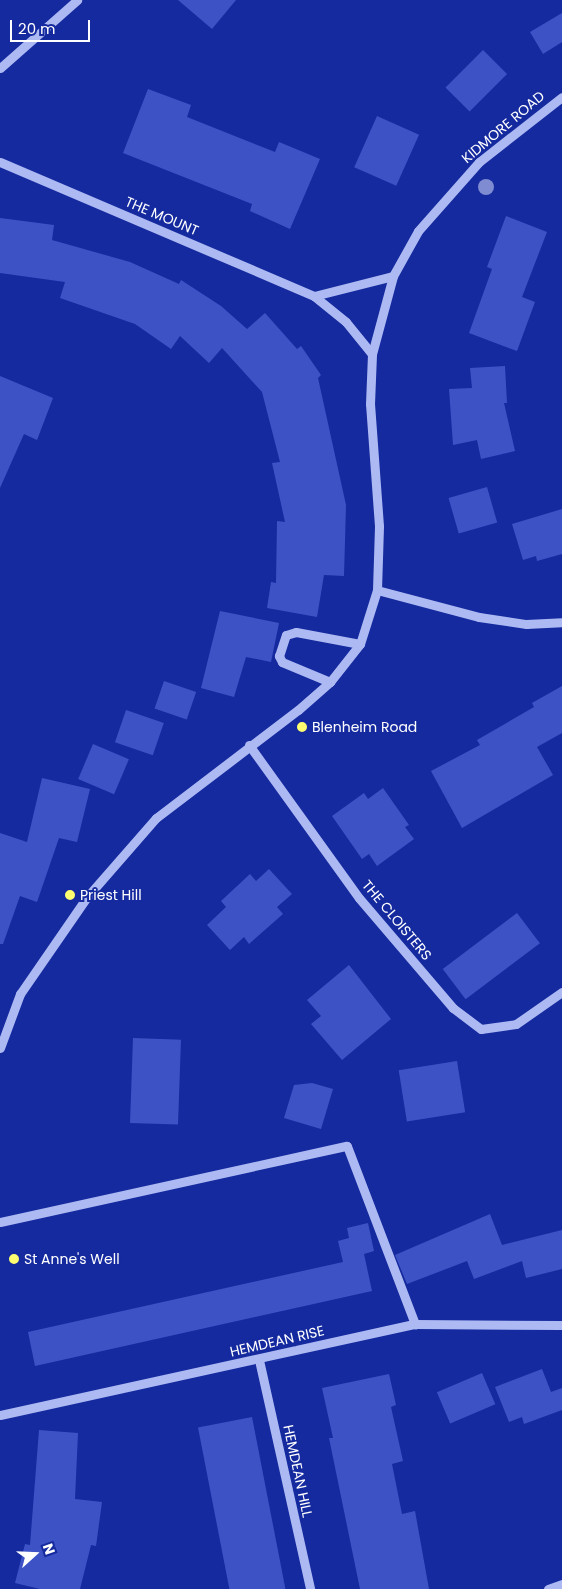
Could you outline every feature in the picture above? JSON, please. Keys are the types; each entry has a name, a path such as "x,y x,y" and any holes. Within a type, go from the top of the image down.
{"street":[{"path":"0,68 78,0"},
{"name":"KIDMORE ROAD","path":"393,276 418,230 479,162 562,97"},
{"name":"THE MOUNT","path":"0,162 314,296 346,322 372,354"},
{"path":"0,1048 20,994 87,897 156,818 330,682 360,644 376,590 380,526 370,404 372,354 393,276 314,296"},
{"path":"376,590 479,617 526,624 562,622"},
{"path":"330,682 282,662 279,656 286,635 296,632 360,644"},
{"name":"THE CLOISTERS","path":"249,744 359,898 453,1008 481,1029 490,1028 516,1024 562,992"},
{"path":"0,1222 347,1146 415,1324"},
{"name":"HEMDEAN RISE","path":"0,1415 259,1360 415,1324 562,1325"},
{"name":"HEMDEAN HILL","path":"259,1360 310,1589"},
{"path":"548,1589 562,1584"}],"building":[{"path":"178,0 236,0 212,29"},
{"path":"562,13 562,42 543,54 530,32"},
{"path":"483,50 507,74 470,112 446,87"},
{"path":"148,89 191,105 187,117 275,152 279,142 320,159 290,229 250,211 252,204 123,153"},
{"path":"377,116 419,135 396,186 354,167"},
{"path":"506,216 547,232 522,297 535,302 517,351 469,333 492,269 487,267"},
{"path":"0,218 54,225 52,240 130,262 179,284 181,280 221,306 247,329 265,313 297,349 301,346 321,375 318,378 346,505 344,576 324,575 317,617 267,608 271,582 276,583 277,521 285,522 272,463 280,462 262,392 222,348 209,363 180,336 171,349 135,324 60,298 65,282 0,273"},
{"path":"505,366 507,403 504,403 515,451 481,459 477,440 453,445 449,389 472,388 470,368"},
{"path":"0,376 53,398 37,440 24,434 0,488"},
{"path":"487,487 497,523 459,534 449,498"},
{"path":"562,509 562,554 537,561 536,556 523,560 512,524"},
{"path":"220,611 279,623 271,662 246,657 234,697 201,688"},
{"path":"164,681 196,692 187,719 155,708"},
{"path":"562,686 562,733 537,747 553,775 462,828 431,771 480,745 477,740 534,707 532,703"},
{"path":"126,710 164,723 153,755 115,742"},
{"path":"93,744 129,759 114,794 78,779"},
{"path":"42,778 90,789 77,842 59,838 37,902 20,896 3,944 0,944 0,833 27,842"},
{"path":"383,788 409,825 405,827 414,839 377,866 369,854 362,859 332,816 364,793 368,799"},
{"path":"269,869 292,894 277,907 283,914 249,944 244,937 230,950 207,925 226,907 221,901 250,874 256,881"},
{"path":"517,913 540,943 466,999 443,969"},
{"path":"349,965 391,1019 342,1060 311,1024 321,1016 307,1000"},
{"path":"133,1038 181,1040 178,1125 130,1123"},
{"path":"457,1061 465,1112 407,1122 399,1070"},
{"path":"312,1083 333,1089 321,1129 284,1118 294,1085"},
{"path":"490,1214 502,1245 562,1230 562,1269 526,1278 522,1261 474,1279 467,1261 407,1284 395,1255"},
{"path":"368,1223 374,1251 364,1254 372,1291 35,1366 28,1332 343,1262 338,1241 349,1238 347,1228"},
{"path":"542,1369 551,1392 562,1388 562,1410 524,1424 522,1417 509,1422 495,1387"},
{"path":"482,1373 495,1404 450,1423 437,1392"},
{"path":"389,1374 396,1405 391,1407 403,1461 392,1464 402,1514 415,1511 429,1589 360,1589 329,1438 333,1438 322,1388"},
{"path":"252,1417 285,1589 229,1589 198,1427"},
{"path":"39,1430 78,1433 75,1499 102,1502 96,1546 91,1545 80,1589 40,1589 15,1583 25,1544 30,1545"}],"place":[{"name":"Blenheim Road","path":"302,727"},
{"name":"Priest Hill","path":"70,895"},
{"name":"St Anne's Well","path":"14,1259"}]}
